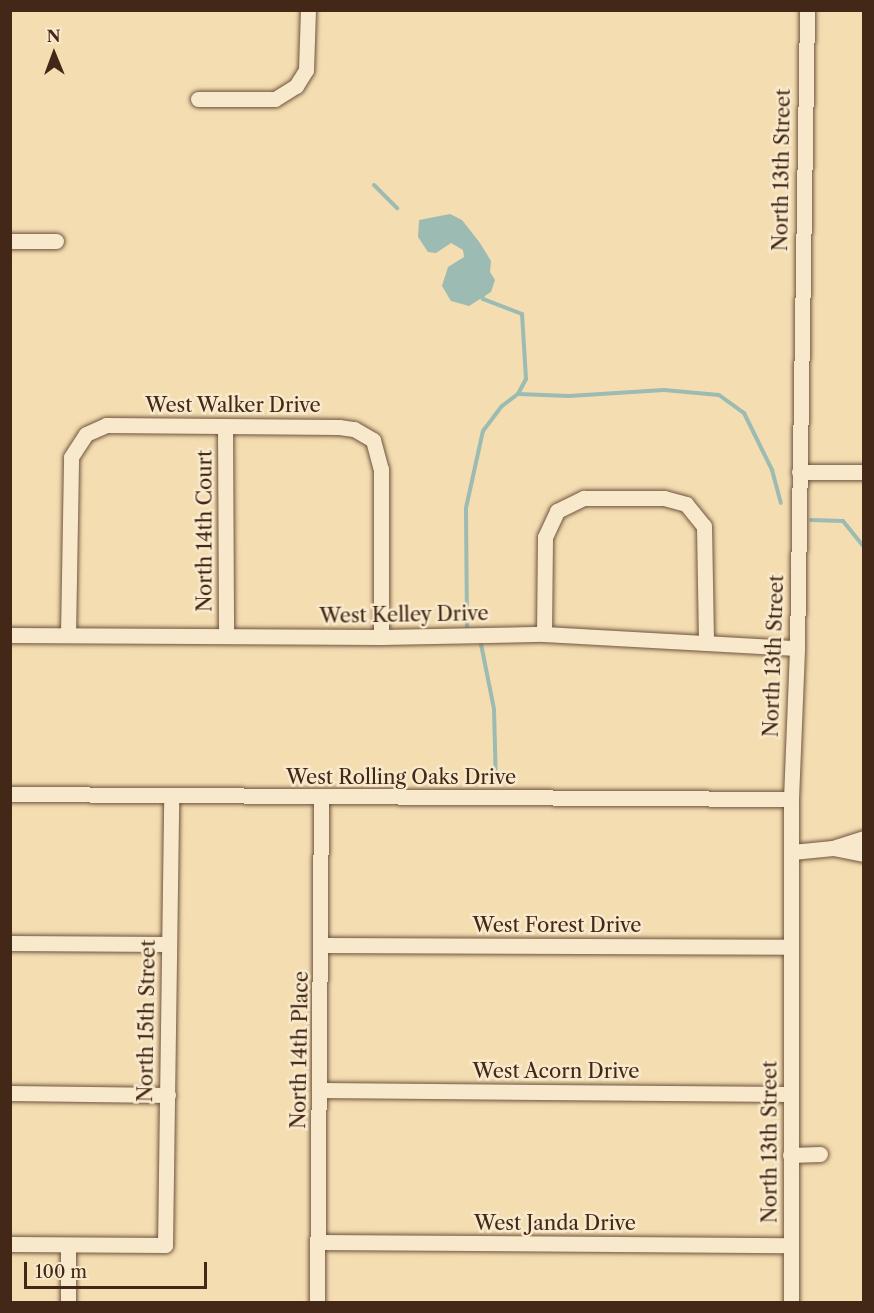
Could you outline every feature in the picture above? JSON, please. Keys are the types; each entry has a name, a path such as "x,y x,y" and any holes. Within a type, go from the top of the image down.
{"street":[{"path":"198,99 275,99 296,86 306,70 308,10"},
{"name":"North 13th Street","path":"791,1302 791,799 797,648 807,10"},
{"path":"10,241 56,241"},
{"name":"West Walker Drive","path":"68,635 71,457 77,443 91,431 106,425 347,428 373,440 381,470 381,637"},
{"name":"North 14th Court","path":"225,426 226,636"},
{"path":"799,472 864,472"},
{"path":"544,633 545,537 557,511 576,499 671,498 695,510 705,526 707,541 706,642"},
{"name":"West Kelley Drive","path":"10,635 381,637 544,633 797,648"},
{"name":"West Rolling Oaks Drive","path":"10,794 321,798 791,799"},
{"name":"North 15th Street","path":"68,1245 165,1245 171,796"},
{"name":"North 14th Place","path":"317,1302 323,945 321,798"},
{"path":"792,852 833,848 864,838"},
{"path":"833,848 864,854"},
{"path":"10,944 169,944"},
{"name":"West Forest Drive","path":"323,945 791,947"},
{"name":"West Acorn Drive","path":"321,1090 791,1094"},
{"path":"10,1093 168,1095"},
{"path":"790,1155 820,1154"},
{"name":"West Janda Drive","path":"319,1242 790,1245"},
{"path":"10,1244 68,1245 68,1302"}],"water":[{"path":"450,214 462,220 480,243 491,261 490,272 495,280 491,292 469,306 451,301 442,286 448,267 464,257 463,250 451,243 436,253 428,252 418,237 419,220"}],"waterway":[{"path":"374,185 397,208"},
{"path":"467,626 466,508 483,431 502,406 518,394 526,379 522,314 483,299 482,294"},
{"path":"518,394 569,396 664,390 719,395 744,413 772,470 781,503"},
{"path":"811,520 843,521 864,547"},
{"path":"481,644 494,709 496,784"}]}
